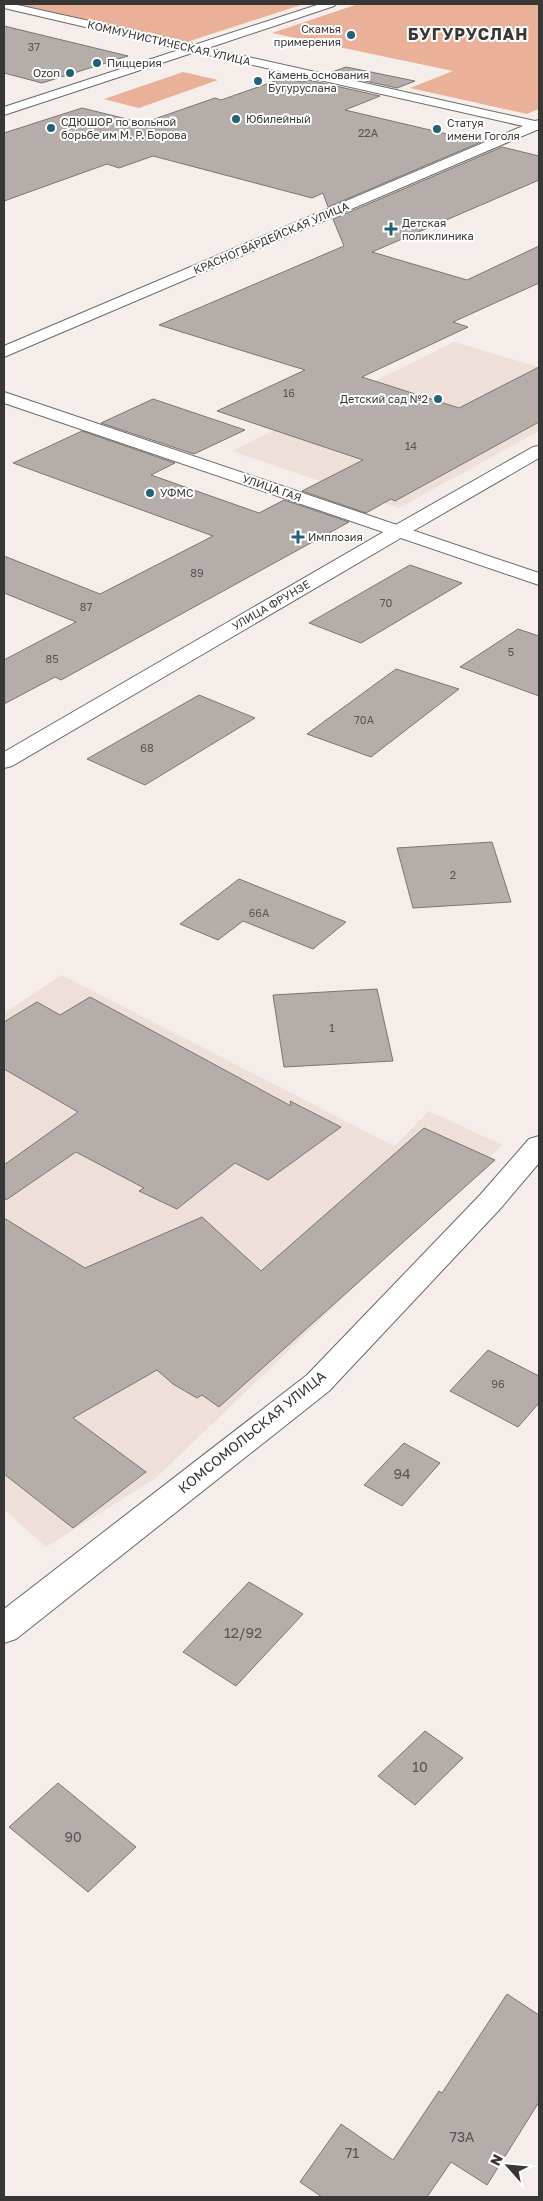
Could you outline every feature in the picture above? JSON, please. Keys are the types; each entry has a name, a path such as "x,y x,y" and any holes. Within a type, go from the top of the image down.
{"street":[{"path":"4,110 330,4"},
{"name":"КОММУНИСТИЧЕСКАЯ УЛИЦА","path":"4,5 538,125"},
{"name":"КРАСНОГВАРДЕЙСКАЯ УЛИЦА","path":"4,352 538,125"},
{"name":"УЛИЦА ГАЯ","path":"4,397 539,579"},
{"name":"УЛИЦА ФРУНЗЕ","path":"4,761 539,451"},
{"name":"КОМСОМОЛЬСКАЯ УЛИЦА","path":"4,1629 318,1383 490,1202 539,1144"}],"shaded area":[{"path":"17,4 304,4 187,42"},
{"path":"358,4 539,4 539,109 527,114 410,88 453,71 272,33"},
{"path":"183,72 218,80 139,108 104,99"},
{"name":"Детский сад №2","path":"454,342 539,367 539,431 399,508 232,451"},
{"path":"62,975 394,1146 429,1111 502,1145 156,1478 46,1547 4,1509 4,1081 7,1079 4,1077 4,1013"}],"building":[{"path":"4,26 128,56 42,83 4,73"},
{"path":"346,67 415,81 397,88 329,73"},
{"path":"284,78 302,82 309,80 380,96 345,110 481,142 328,207 323,193 312,198 153,156 119,168 107,164 4,201 4,133 82,108 143,123 215,98 221,100"},
{"path":"502,147 539,156 539,180 372,252 467,280 539,246 539,283 453,322 468,327 362,377 459,408 539,367 539,422 395,501 391,499 366,513 302,491 363,460 217,411 305,370 159,325 344,246 333,219"},
{"path":"153,399 245,430 194,454 101,423"},
{"path":"82,431 175,463 151,475 259,513 284,500 349,522 61,680 55,677 4,704 4,660 76,622 4,593 4,556 100,594 213,536 13,463"},
{"path":"410,565 462,583 361,643 309,623"},
{"path":"518,629 539,636 539,696 460,667"},
{"path":"396,669 459,689 371,757 307,734"},
{"path":"199,695 255,718 145,785 87,759"},
{"path":"492,842 511,902 413,908 397,848"},
{"path":"239,879 346,922 313,949 243,921 218,940 180,924"},
{"path":"377,989 393,1061 284,1067 273,995"},
{"path":"90,997 291,1106 290,1101 341,1127 268,1180 235,1163 177,1209 139,1191 144,1188 76,1152 6,1200 4,1196 4,1165 78,1112 4,1069 4,1022 37,1002 60,1015"},
{"path":"424,1128 495,1160 219,1407 202,1395 197,1398 173,1384 157,1370 73,1418 146,1472 73,1528 4,1474 4,1218 85,1268 202,1217 261,1271"},
{"path":"488,1350 539,1376 539,1403 518,1427 450,1391"},
{"path":"404,1443 440,1463 402,1506 364,1485"},
{"path":"249,1582 303,1614 236,1686 183,1652"},
{"path":"425,1731 463,1758 415,1805 378,1776"},
{"path":"58,1783 136,1847 88,1892 9,1827"},
{"path":"507,1994 539,2015 539,2102 487,2185 451,2162 427,2197 322,2197 300,2182 341,2124 393,2160 439,2091 442,2093"}],"place":[{"name":"Скамья примерения","path":"351,35"},
{"name":"Пиццерия","path":"97,63"},
{"name":"Ozon","path":"70,73"},
{"name":"Камень основания Бугуруслана","path":"258,81"},
{"name":"Юбилейный","path":"236,119"},
{"name":"СДЮШОР по вольной борьбе им М. Р. Борова","path":"51,128"},
{"name":"Статуя имени Гоголя","path":"437,129"},
{"name":"Детская поликлиника","path":"391,229"},
{"name":"Детский сад №2","path":"438,399"},
{"name":"УФМС","path":"150,493"},
{"name":"Имплозия","path":"298,537"}],"district":[{"name":"БУГУРУСЛАН","path":"468,34"}]}
